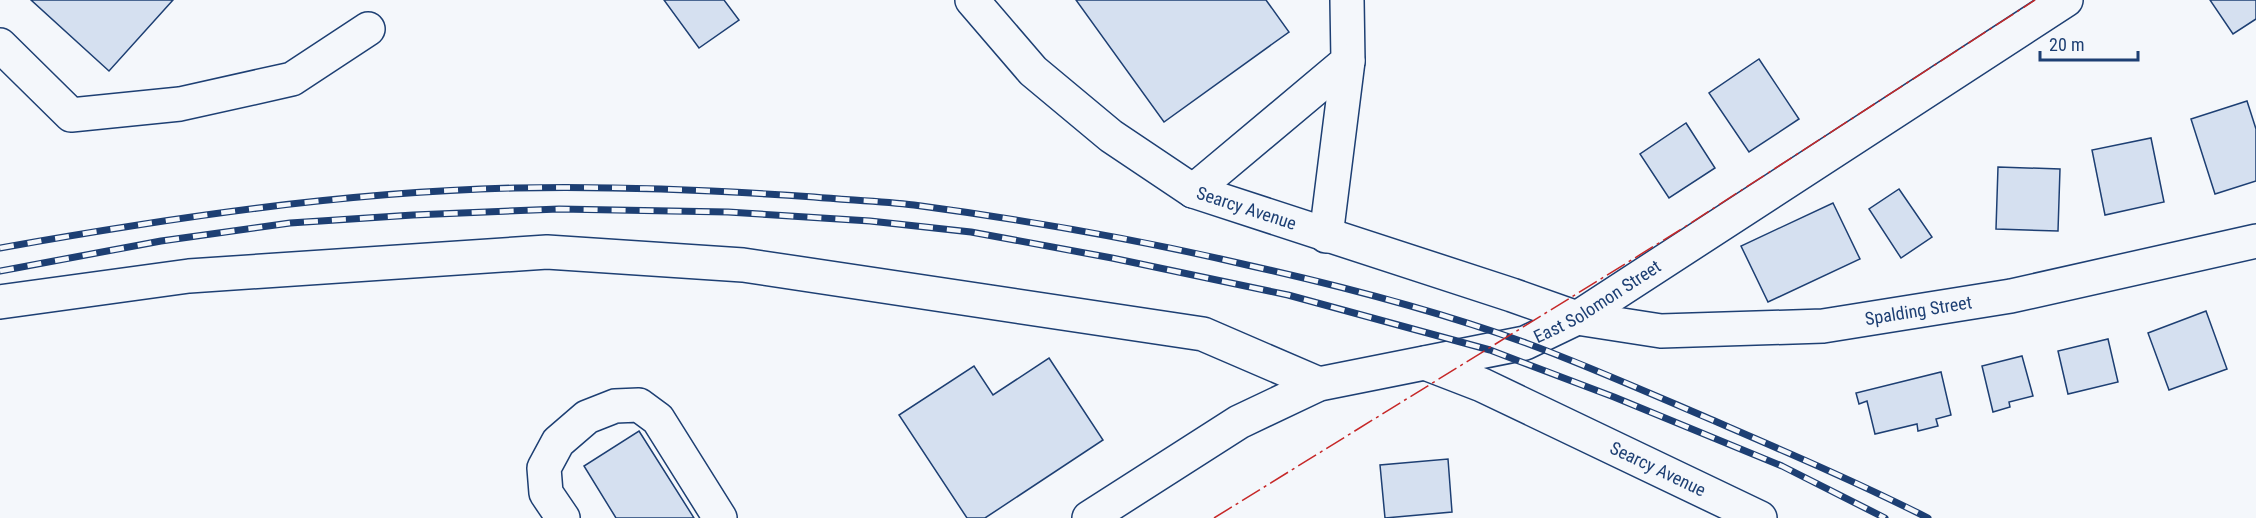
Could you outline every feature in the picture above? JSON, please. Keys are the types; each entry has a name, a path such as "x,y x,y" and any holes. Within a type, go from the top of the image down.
{"street":[{"name":"Searcy Avenue","path":"972,0 1033,71 1112,136 1193,190 1577,318"},
{"path":"1326,236 1348,61 1347,0"},
{"name":"East Solomon Street","path":"1092,517 1239,422 1319,384 1525,343 1577,318 2066,0"},
{"path":"0,45 71,115 180,104 292,79 368,29"},
{"path":"1193,190 1348,61"},
{"name":"Spalding Street","path":"1577,318 1661,331 1823,326 2011,296 2256,241"},
{"path":"0,302 189,276 547,252 743,265 1203,334 1319,384"},
{"name":"Searcy Avenue","path":"1425,363 1482,385 1760,518"},
{"path":"563,518 546,493 544,468 558,442 587,417 615,406 639,405 658,419 720,518"}],"building":[{"path":"31,0 173,0 109,71"},
{"path":"664,0 724,0 739,20 699,48"},
{"path":"1076,0 1266,0 1289,32 1164,122"},
{"path":"2210,0 2256,0 2256,19 2233,34"},
{"path":"1759,59 1799,119 1749,152 1709,93"},
{"path":"2247,101 2256,129 2256,181 2215,194 2191,119"},
{"path":"1686,123 1715,168 1669,198 1640,154"},
{"path":"2151,138 2164,202 2105,215 2092,150"},
{"path":"1998,167 2060,169 2058,231 1996,229"},
{"path":"1899,189 1932,237 1901,258 1869,209"},
{"path":"1833,203 1860,259 1768,302 1741,246"},
{"path":"2206,311 2227,369 2169,390 2148,333"},
{"path":"2108,339 2118,382 2068,394 2058,351"},
{"path":"2022,356 2033,396 2009,402 2010,407 1993,412 1982,366"},
{"path":"1049,358 1103,440 985,518 967,518 899,415 974,366 993,395"},
{"path":"1941,372 1951,415 1936,419 1938,426 1918,431 1917,424 1875,434 1867,401 1859,404 1856,393"},
{"path":"639,431 694,518 616,518 584,466"},
{"path":"1448,459 1452,512 1385,518 1380,465"}],"railway":[{"path":"0,248 256,208 450,190 627,188 777,195 914,205 1040,224 1164,247 1282,273 1423,309 1526,343 1618,380 1820,467 1928,518"},
{"path":"0,271 161,241 290,223 559,209 728,212 870,221 971,232 1112,258 1288,295 1490,350 1614,397 1782,466 1885,518"}],"power":[{"path":"1214,518 1680,230 2035,0"}]}
